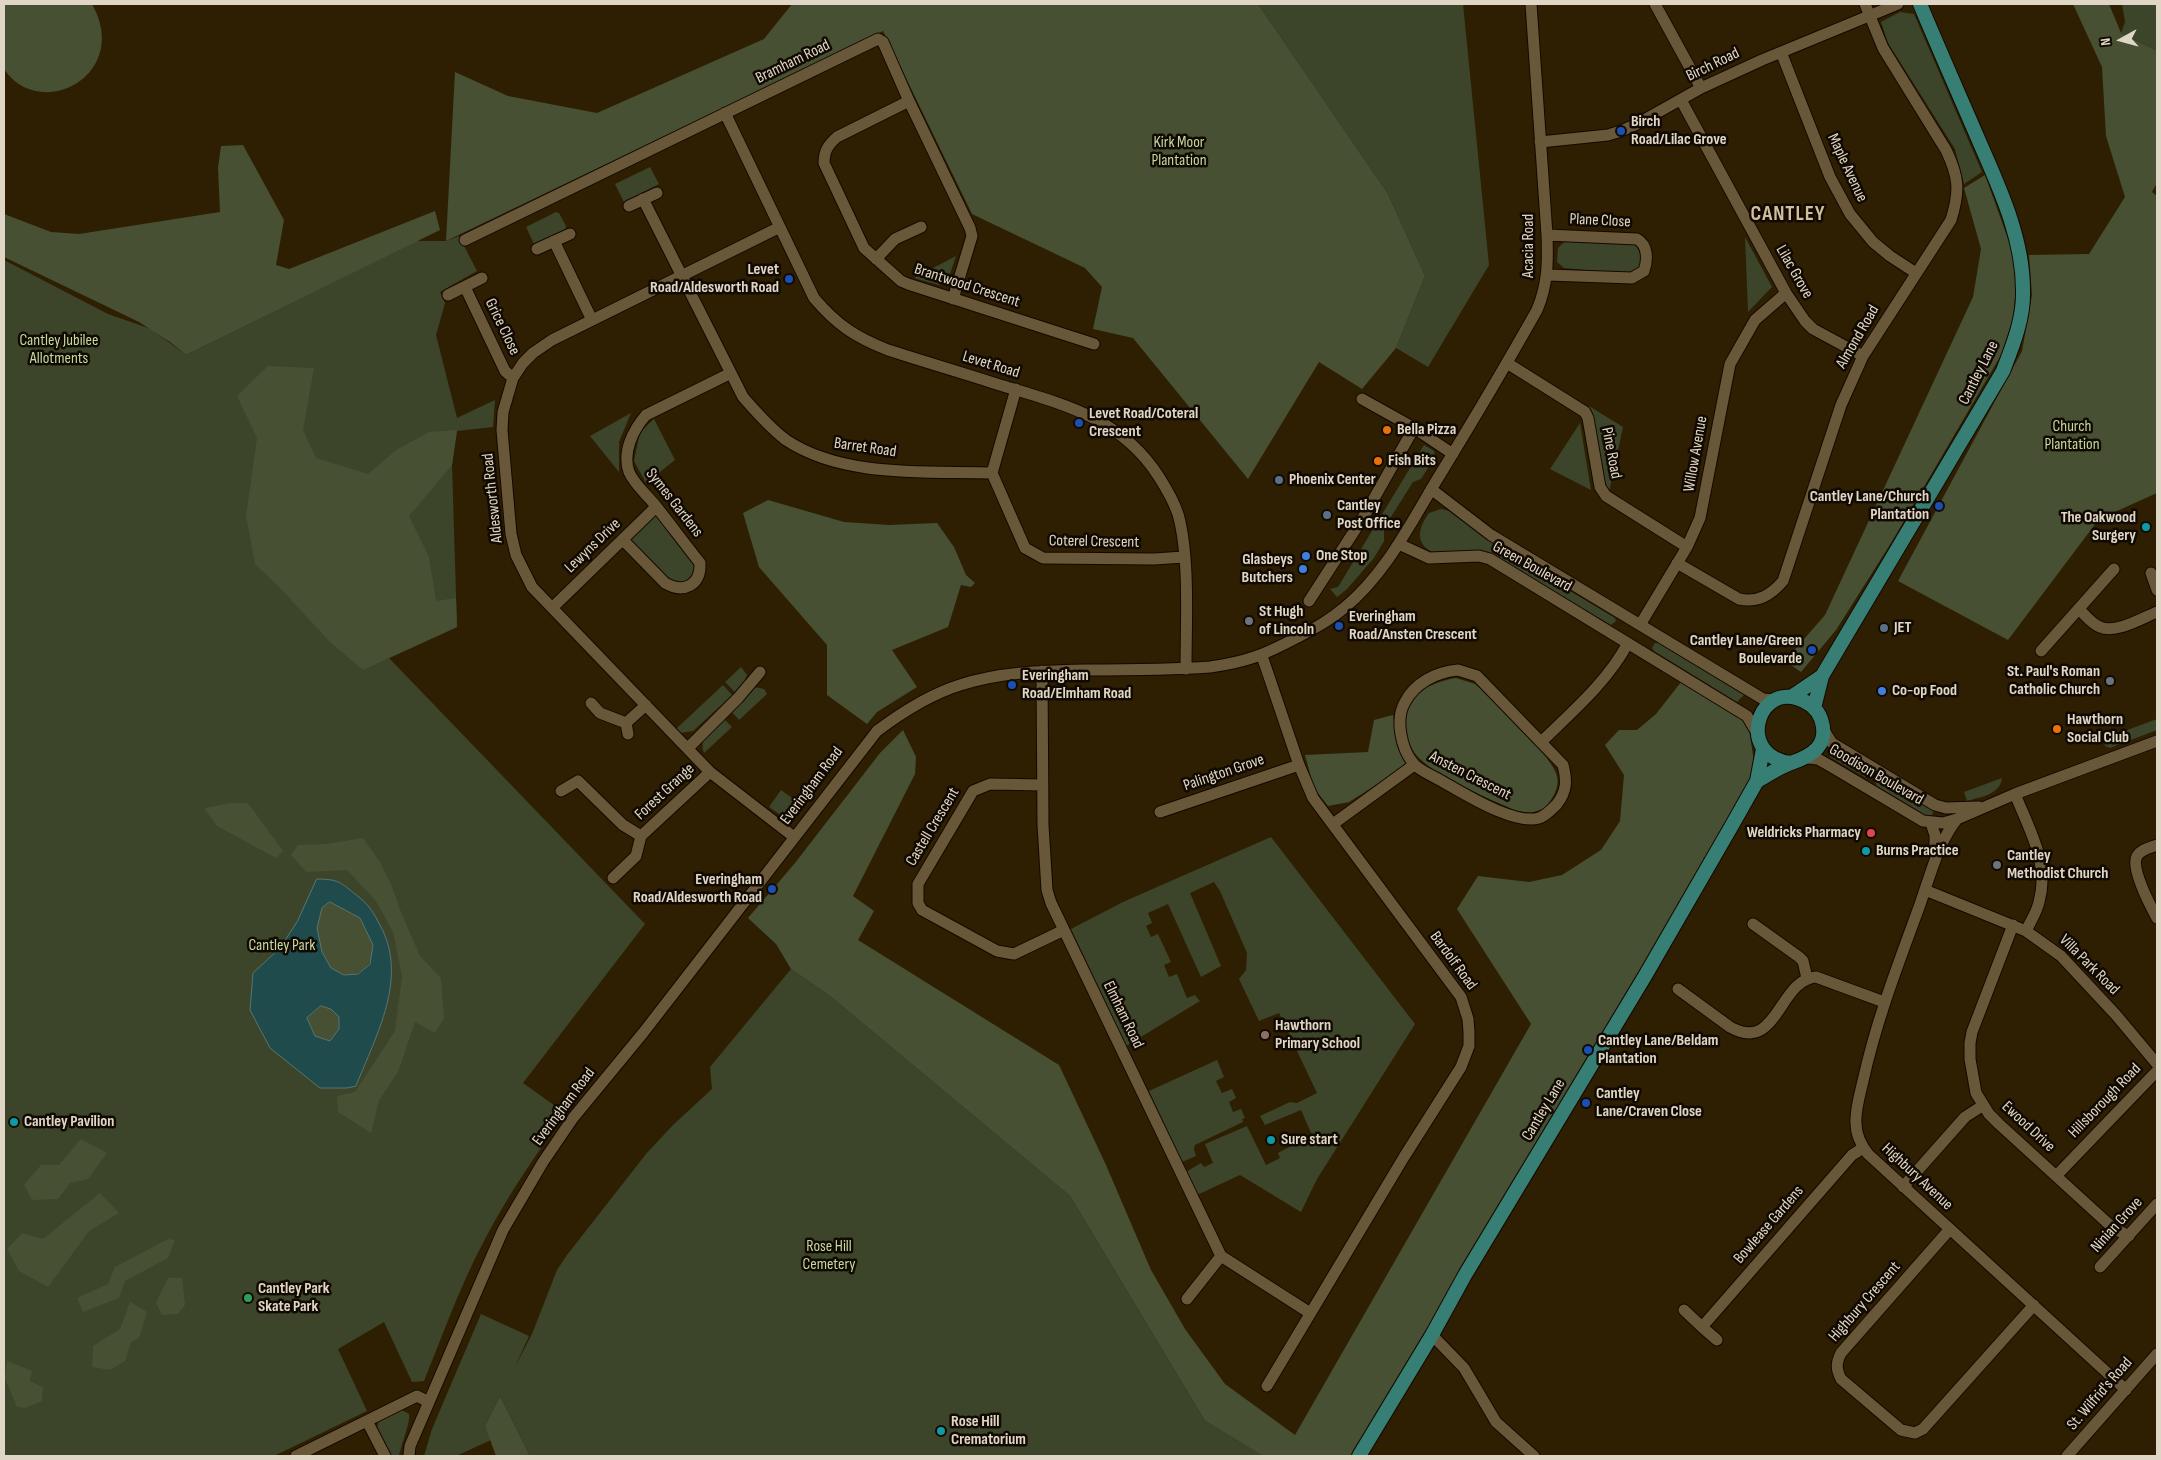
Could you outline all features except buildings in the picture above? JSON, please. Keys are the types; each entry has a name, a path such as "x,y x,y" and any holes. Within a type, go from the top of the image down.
{"main road":[{"name":"Cantley Lane","path":"1814,708 1822,676 2002,370 2013,346 2022,314 2022,268 2005,202 1920,4"},
{"name":"Cantley Lane","path":"1791,697 1822,676"},
{"path":"1757,781 1791,763 1808,758 1820,745 1823,729 1821,718 1805,700 1791,697 1776,700 1762,711 1757,733 1763,749 1771,757 1780,762 1791,763"},
{"name":"Cantley Lane","path":"1359,1456 1432,1335 1465,1274 1645,976 1757,781 1763,749"}],"street":[{"name":"Acacia Road","path":"1432,489 1537,310 1548,275 1547,235 1530,4"},
{"path":"1865,4 1870,16"},
{"name":"Birch Road","path":"1540,142 1608,135 1621,131 1637,124 1700,88 1781,52 1898,4"},
{"path":"1658,5 1700,88"},
{"name":"Almond Road","path":"1677,562 1739,599 1749,601 1774,591 1783,581 1841,405 1863,356 1951,220 1956,203 1958,184 1954,167 1946,150 1883,48 1870,16"},
{"name":"Bramham Road","path":"465,240 878,40 883,42 970,228 972,236 953,300"},
{"name":"Maple Avenue","path":"1781,52 1830,176 1845,206 1873,242 1916,273"},
{"name":"Lilac Grove","path":"1681,100 1786,294 1805,321 1813,329 1863,356"},
{"name":"Brantwood Crescent","path":"909,101 837,137 828,145 824,154 824,163 864,248 901,281 953,300 1094,344"},
{"name":"Levet Road","path":"725,113 778,228 814,298 830,317 860,339 888,350 1073,407 1091,415 1108,425 1136,448 1151,464 1178,514 1184,557 1186,669"},
{"path":"629,206 657,193"},
{"name":"Barret Road","path":"643,199 729,374 743,397 775,431 793,444 824,459 850,465 882,469 992,473"},
{"name":"Aldesworth Road","path":"778,228 552,340 533,353 514,378 503,412 502,430 511,534 522,571 532,587 710,772 794,837"},
{"path":"876,259 895,240 921,228"},
{"path":"537,249 570,234"},
{"name":"Plane Close","path":"1547,235 1636,239 1644,244 1646,258 1644,271 1632,278 1548,275"},
{"path":"554,241 592,320"},
{"name":"Grice Close","path":"448,295 482,278"},
{"name":"Grice Close","path":"465,286 506,371 514,378"},
{"name":"Willow Avenue","path":"1640,625 1686,547 1700,518 1730,364 1756,320 1786,294"},
{"name":"Pine Road","path":"1507,363 1585,412 1588,418 1600,487 1606,496 1686,547"},
{"name":"Symes Gardens","path":"623,540 665,584 672,588 691,586 697,580 701,573 700,563 634,480 627,463 632,435 646,415 729,374"},
{"path":"992,473 1016,389"},
{"path":"1362,399 1414,428 1453,454"},
{"path":"1309,602 1364,516 1414,428"},
{"name":"Coterel Crescent","path":"992,473 1022,543 1025,548 1035,555 1043,558 1184,557"},
{"name":"Everingham Road","path":"409,1456 410,1446 503,1230 543,1162 573,1118 643,1033 876,731 935,695 959,685 990,677 1042,671 1186,669 1233,664 1262,656 1325,623 1345,608 1367,587 1399,544 1432,489"},
{"name":"Green Boulevard","path":"1432,489 1491,535 1762,699 1776,700"},
{"name":"Lewyns Drive","path":"552,608 656,507"},
{"name":"Green Boulevard","path":"1399,544 1429,558 1478,556 1490,558 1747,716 1757,733"},
{"path":"2041,651 2114,569"},
{"path":"2151,573 2157,590"},
{"path":"2079,609 2095,624 2106,628 2115,628 2157,612"},
{"path":"1615,635 1626,617"},
{"path":"1643,652 1653,634"},
{"path":"1541,742 1617,663 1628,643"},
{"name":"Bardolf Road","path":"1262,656 1308,788 1462,997 1468,1019 1469,1032 1468,1046 1461,1067 1267,1386"},
{"name":"Ansten Crescent","path":"1458,670 1476,676 1541,742 1563,765 1566,778 1565,790 1561,799 1540,818 1519,819 1466,795 1414,765 1407,754 1404,743 1399,720 1401,709 1410,694 1426,680 1446,671 1458,670"},
{"name":"Elmham Road","path":"1042,671 1043,784 1047,890 1064,930 1221,1256"},
{"path":"688,748 738,698 760,672"},
{"path":"591,703 600,713 627,728 646,705"},
{"name":"Goodison Boulevard","path":"1823,729 1832,742 1935,805 1946,808 1983,807"},
{"name":"Goodison Boulevard","path":"1808,758 1818,759 1923,822 1943,823 2157,741"},
{"name":"Palington Grove","path":"1160,812 1299,765"},
{"path":"1333,824 1414,765"},
{"path":"1869,789 1880,771"},
{"name":"Forest Grange","path":"612,878 636,856 641,836 710,772"},
{"name":"Forest Grange","path":"561,791 578,781 623,825 641,836"},
{"name":"Castell Crescent","path":"1043,784 990,784 974,791 918,884 918,902 922,910 997,951 1006,954 1014,954 1064,930"},
{"path":"2015,794 2041,860 2044,877 2039,904 2026,931"},
{"path":"1934,864 1957,819"},
{"path":"1931,823 1936,842 1934,864"},
{"path":"2157,845 2143,850 2137,856 2135,864 2144,892 2157,918"},
{"name":"Highbury Avenue","path":"1934,864 1884,1002 1871,1045 1856,1116 1858,1136 1863,1148 1903,1187 2126,1390"},
{"name":"Villa Park Road","path":"1925,890 2026,931 2060,956 2157,1064"},
{"path":"1753,924 1800,956 1807,978"},
{"name":"Ewood Drive","path":"2013,925 1972,1032 1970,1059 1976,1093 1982,1106 1989,1114 2113,1228 2129,1236"},
{"path":"1678,989 1730,1027 1739,1032 1749,1033 1759,1031 1768,1026 1798,984 1807,978 1816,977 1884,1002"},
{"name":"Hillsborough Road","path":"2056,1176 2157,1071"},
{"path":"1903,1187 1965,1118 1982,1106"},
{"name":"Bowlease Gardens","path":"1702,1327 1852,1155 1863,1148"},
{"name":"Ninian Grove","path":"2100,1267 2157,1204"},
{"name":"Highbury Crescent","path":"1950,1229 1841,1353 1837,1362 1837,1372 1840,1379 1901,1430 1915,1433 1923,1429 2034,1305"},
{"path":"1187,1299 1221,1256 1310,1313"},
{"path":"1684,1310 1717,1340"},
{"path":"1432,1335 1464,1368 1496,1422 1534,1456"},
{"name":"St. Wilfrid's Road","path":"2067,1456 2157,1354"},
{"path":"296,1456 417,1396 429,1402"},
{"path":"366,1421 385,1456"}],"green space":[{"path":"5,4 92,4 101,29 100,52 91,70 76,83 58,91 39,92 20,85 4,69"},
{"name":"Kirk Moor Plantation","path":"792,4 1258,4 1388,194 1425,276 1396,348 1362,389 1319,362 1248,479 1133,338 1093,329 1102,287 1085,268 972,214 883,31 446,241 455,72 508,96 597,113 764,39"},
{"path":"1258,4 1463,4 1489,265 1428,367 1396,348 1425,276 1388,194"},
{"name":"Church Plantation","path":"2073,4 2109,4 2121,33 2157,51 2157,183 2152,192 2157,196 2157,493 2099,519 2008,640 1898,581 2022,351 2032,295 2029,255 2089,254 2125,197 2106,136 2102,67"},
{"path":"2122,4 2157,4 2157,51 2121,33 2125,22"},
{"path":"1900,12 1914,14 1982,172 1964,184 1955,149 1888,43 1881,22"},
{"path":"243,145 284,220 276,265 289,269 435,211 440,230 186,355 139,322 4,257 4,214 51,232 79,234 220,212 218,168 221,146"},
{"path":"650,167 659,184 624,202 615,184"},
{"path":"1985,175 2012,250 2016,286 2013,319 2001,355 1891,543 1836,630 1801,672 1785,661 1825,615 1973,297 1981,249 1964,188"},
{"path":"556,212 559,213 566,226 565,231 534,244 526,227"},
{"name":"Cantley Park","path":"459,236 477,271 440,292 445,303 436,335 457,418 495,400 493,427 457,431 452,465 457,627 389,658 645,924 523,1083 565,1113 512,1192 475,1258 424,1381 412,1382 384,1322 338,1349 367,1411 274,1456 4,1456 4,260 108,314 151,329 186,355 416,241 446,241"},
{"path":"1745,237 1772,287 1748,312"},
{"path":"1565,241 1633,244 1638,249 1642,264 1638,271 1631,274 1564,268 1557,262 1558,248"},
{"path":"956,256 947,283 939,285 914,278"},
{"path":"268,366 314,368 303,430 316,458 368,474 396,450 429,432 457,430 452,465 409,516 429,557 436,601 456,598 457,627 363,670 330,642 255,564 246,516 257,438 237,396"},
{"path":"1589,406 1623,427 1609,492 1604,486 1598,444"},
{"path":"631,413 619,442 619,472 590,436"},
{"path":"654,419 675,460 646,483 634,461 640,432"},
{"path":"1580,423 1591,490 1550,469"},
{"path":"1424,445 1434,451 1435,457 1421,479 1413,482 1384,528 1384,541 1374,558 1347,589 1337,597 1330,589 1338,587"},
{"path":"768,500 844,522 889,525 937,523 954,547 966,575 975,583 971,587 961,585 948,627 892,650 917,687 877,712 867,724 827,695 827,645 759,567 743,513"},
{"path":"656,507 700,563 697,580 672,588 623,540"},
{"path":"1441,509 1453,512 1500,549 1615,618 1616,621 1611,625 1485,551 1432,552 1423,544 1420,534 1421,529 1429,513"},
{"path":"1655,643 1659,643 1744,695 1737,702 1654,651 1652,648"},
{"path":"741,667 747,675 743,684 735,692 725,682"},
{"path":"1685,677 1747,716 1757,781 1358,1456 1263,1456 1205,1421 1070,1196 830,996 791,969 776,944 748,918 795,863 880,753 903,730 916,757 915,774 853,896 874,911 858,940 1059,1065 1106,1165 1151,1270 1185,1329 1225,1384 1295,1435 1531,1024 1457,909 1478,876 1529,882 1562,875 1601,850 1620,821 1624,775 1605,745 1619,730 1637,730 1656,714"},
{"path":"1456,678 1475,684 1525,733 1546,757 1558,780 1553,797 1545,808 1531,813 1516,811 1439,774 1415,753 1406,732 1405,710 1407,704 1421,690 1436,683"},
{"path":"723,685 732,695 693,731 680,733 676,729"},
{"path":"754,687 764,689 767,694 739,720 730,710"},
{"path":"1393,715 1398,748 1408,765 1349,802 1328,806 1314,788 1305,755 1368,752 1374,720"},
{"path":"723,718 732,727 704,753 703,742 707,733"},
{"path":"2157,719 2157,730 2110,748 2105,746 2103,739"},
{"path":"1835,749 1870,771 1870,775 1865,777 1830,757"},
{"path":"1880,777 1935,808 1931,817 1877,786 1875,782"},
{"path":"2002,778 1998,788 1993,792 1967,801 1964,792"},
{"path":"781,790 799,803 791,814 782,816 769,807"},
{"path":"231,803 248,803 283,851 276,858 217,826 204,808"},
{"name":"Hawthorn Primary School","path":"1271,837 1415,1024 1317,1179 1301,1212 1240,1175 1197,1195 1186,1172 1201,1163 1204,1167 1213,1163 1205,1144 1247,1126 1266,1165 1280,1158 1278,1153 1312,1135 1301,1110 1265,1125 1260,1116 1290,1102 1297,1103 1317,1093 1279,1013 1259,1021 1239,979 1246,970 1247,953 1220,891 1214,882 1190,893 1221,966 1201,977 1168,904 1148,913 1152,923 1146,926 1151,937 1158,934 1171,962 1164,965 1169,977 1177,974 1187,998 1195,995 1200,1001 1126,1046 1071,929 1123,902"},
{"path":"363,838 380,862 391,884 420,956 441,978 444,1018 435,1033 415,1022 398,1072 379,1100 371,1133 338,1112 337,1096 355,1092 395,1031 402,976 393,932 376,901 347,870 306,872 291,855 298,845 326,844"},
{"path":"330,902 358,916 370,937 372,953 368,964 359,972 348,974 337,971 327,962 320,946 317,927 322,908"},
{"name":"Rose Hill Cemetery","path":"791,969 830,996 1070,1196 1205,1421 1263,1456 530,1456 500,1396 485,1426 491,1440 456,1456 424,1456 432,1429 481,1314 529,1336 515,1367 532,1334 557,1270 567,1255 646,1154 673,1125 712,1089 710,1067"},
{"path":"321,1006 331,1009 339,1017 339,1029 330,1041 315,1037 307,1018"},
{"path":"1217,1060 1224,1077 1216,1081 1222,1093 1232,1089 1236,1098 1229,1102 1233,1112 1241,1109 1245,1118 1242,1119 1243,1122 1195,1145 1196,1156 1182,1162 1149,1091"},
{"path":"81,1139 107,1153 88,1179 70,1183 58,1199 32,1200 24,1185 41,1165 59,1165"},
{"path":"100,1193 119,1213 89,1231 48,1287 19,1271 7,1249 22,1233 43,1239"},
{"path":"168,1239 175,1240 168,1258 125,1281 119,1298 83,1312 77,1298 108,1284 115,1267"},
{"path":"168,1278 182,1278 185,1305 178,1314 162,1315 156,1303"},
{"path":"130,1302 147,1312 139,1338 131,1342 125,1361 110,1370 92,1367 93,1346 120,1329"},
{"path":"7,1361 32,1371 30,1381 43,1387 42,1401 26,1408 17,1407 5,1378"},
{"path":"500,1396 530,1456 496,1456 485,1426"},
{"path":"400,1409 409,1414 409,1422 399,1456 390,1456 377,1429 379,1419"}],"water":[{"path":"317,879 336,881 345,886 366,904 380,925 388,945 391,965 390,986 386,1006 380,1027 356,1086 320,1088 270,1048 250,1010 253,973 280,948 297,922","holes":["330,902 360,918 373,945 370,964 358,974 344,975 331,968 322,952 317,928 322,908","321,1006 331,1009 339,1017 339,1029 330,1041 315,1036 307,1018"]}],"place":[{"name":"Birch Road/Lilac Grove","path":"1621,131"},
{"name":"Levet Road/Aldesworth Road","path":"789,279"},
{"name":"Levet Road/Coteral Crescent","path":"1079,423"},
{"name":"Bella Pizza","path":"1387,430"},
{"name":"Fish Bits","path":"1378,461"},
{"name":"Phoenix Center","path":"1279,480"},
{"name":"Cantley Lane/Church Plantation","path":"1939,506"},
{"name":"Cantley Post Office","path":"1327,515"},
{"name":"The Oakwood Surgery","path":"2146,527"},
{"name":"One Stop","path":"1306,556"},
{"name":"Glasbeys Butchers","path":"1303,569"},
{"name":"St Hugh of Lincoln","path":"1249,621"},
{"name":"Everingham Road/Ansten Crescent","path":"1339,626"},
{"name":"JET","path":"1884,628"},
{"name":"Cantley Lane/Green Boulevarde","path":"1812,650"},
{"name":"St. Paul's Roman Catholic Church","path":"2110,681"},
{"name":"Everingham Road/Elmham Road","path":"1012,685"},
{"name":"Co-op Food","path":"1882,691"},
{"name":"Hawthorn Social Club","path":"2057,729"},
{"name":"Weldricks Pharmacy","path":"1871,833"},
{"name":"Burns Practice","path":"1866,851"},
{"name":"Cantley Methodist Church","path":"1997,865"},
{"name":"Everingham Road/Aldesworth Road","path":"772,889"},
{"name":"Hawthorn Primary School","path":"1265,1035"},
{"name":"Cantley Lane/Beldam Plantation","path":"1588,1050"},
{"name":"Cantley Lane/Craven Close","path":"1586,1103"},
{"name":"Cantley Pavilion","path":"14,1122"},
{"name":"Sure start","path":"1271,1140"},
{"name":"Cantley Park Skate Park","path":"248,1298"},
{"name":"Rose Hill Crematorium","path":"941,1431"}],"district":[{"name":"CANTLEY","path":"1788,215"}],"park label":[{"name":"Cantley Jubilee Allotments","path":"59,350"}]}
